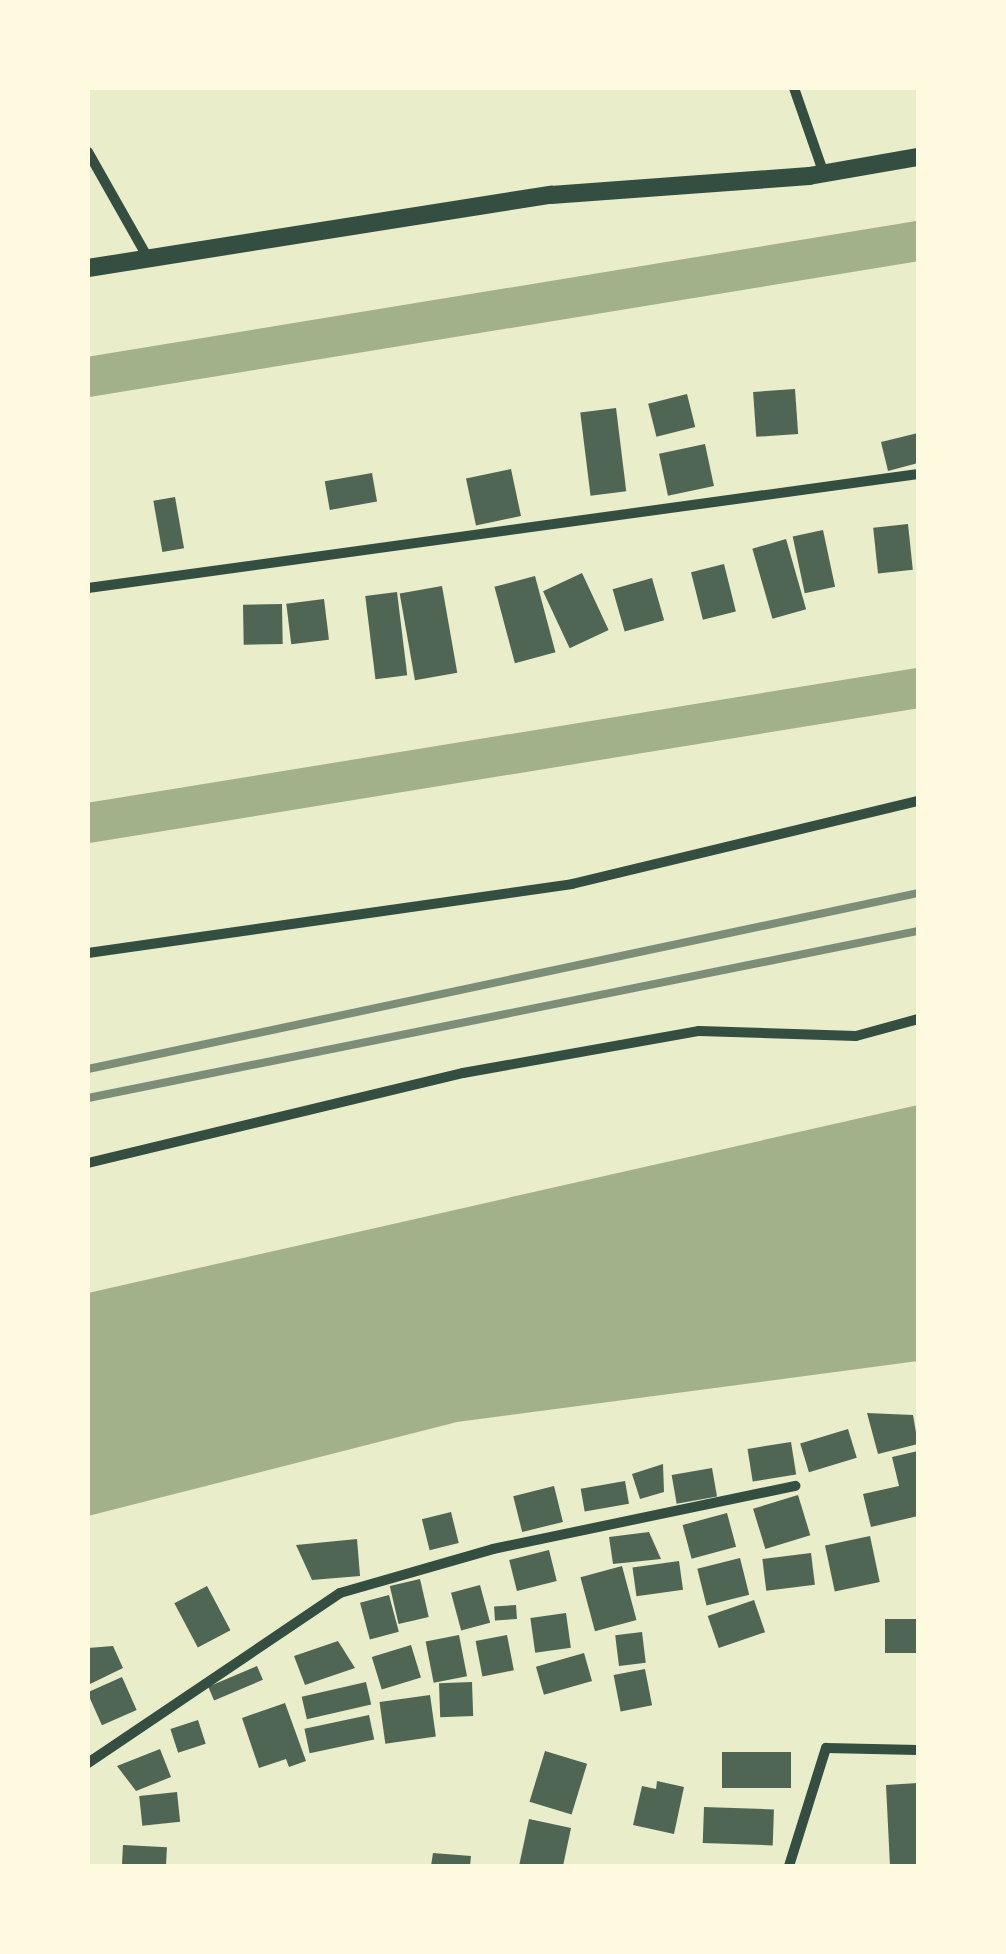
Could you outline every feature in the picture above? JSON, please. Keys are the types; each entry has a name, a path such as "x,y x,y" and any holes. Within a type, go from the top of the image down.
{"street":[{"path":"794,88 824,174"},
{"path":"88,152 148,258"},
{"path":"88,268 551,194 824,174 918,158"},
{"path":"88,588 918,474"},
{"path":"88,953 572,884 918,801"},
{"path":"88,1163 463,1072 699,1031 856,1036 918,1019"},
{"path":"88,1763 340,1593 493,1549 795,1486"},
{"path":"789,1866 826,1748 918,1750"}],"shaded area":[{"path":"918,1105 918,1361 457,1422 88,1516 88,1293"}],"building":[{"path":"795,389 798,434 756,437 753,392"},
{"path":"687,394 695,427 656,437 648,404"},
{"path":"616,408 626,491 591,496 580,412"},
{"path":"918,433 918,463 888,471 881,442"},
{"path":"705,444 714,486 668,496 659,454"},
{"path":"511,469 521,516 476,526 466,479"},
{"path":"372,473 377,502 330,510 325,481"},
{"path":"175,497 184,548 162,552 153,501"},
{"path":"908,524 913,570 878,573 873,528"},
{"path":"823,530 835,587 805,593 793,536"},
{"path":"786,539 806,609 772,619 752,549"},
{"path":"724,564 736,612 703,620 691,572"},
{"path":"582,573 609,630 570,648 543,591"},
{"path":"535,576 555,652 515,663 494,587"},
{"path":"652,578 664,620 625,632 613,589"},
{"path":"442,586 457,673 415,680 400,593"},
{"path":"397,592 407,675 375,679 365,596"},
{"path":"324,599 329,640 291,644 286,604"},
{"path":"282,604 283,644 244,645 243,605"},
{"path":"867,1413 913,1415 918,1444 878,1454"},
{"path":"848,1429 857,1458 809,1472 800,1444"},
{"path":"791,1442 796,1475 753,1481 748,1449"},
{"path":"918,1451 918,1516 871,1527 863,1494 899,1486 892,1457"},
{"path":"663,1464 664,1492 640,1499 632,1474"},
{"path":"712,1468 717,1497 677,1504 672,1475"},
{"path":"625,1481 629,1504 585,1511 581,1489"},
{"path":"554,1486 563,1522 522,1532 513,1496"},
{"path":"798,1495 810,1535 765,1549 753,1509"},
{"path":"451,1512 459,1543 430,1550 422,1519"},
{"path":"727,1513 736,1547 692,1559 683,1525"},
{"path":"649,1532 661,1559 613,1564 609,1537"},
{"path":"870,1536 880,1582 835,1592 825,1546"},
{"path":"357,1539 360,1576 312,1580 296,1545"},
{"path":"549,1550 557,1581 517,1591 509,1560"},
{"path":"811,1553 815,1585 766,1591 762,1559"},
{"path":"740,1558 749,1595 707,1606 697,1569"},
{"path":"679,1561 683,1590 636,1596 632,1568"},
{"path":"622,1566 636,1620 595,1631 580,1577"},
{"path":"420,1579 429,1617 399,1624 390,1586"},
{"path":"480,1585 490,1623 461,1630 451,1593"},
{"path":"207,1586 230,1630 198,1648 174,1603"},
{"path":"389,1595 399,1632 370,1639 360,1603"},
{"path":"754,1600 765,1632 719,1648 708,1616"},
{"path":"516,1605 517,1619 495,1621 494,1607"},
{"path":"566,1613 571,1648 535,1653 530,1618"},
{"path":"885,1619 918,1619 918,1653 885,1653"},
{"path":"642,1632 646,1663 619,1666 615,1635"},
{"path":"459,1635 467,1676 434,1683 426,1641"},
{"path":"507,1635 514,1670 482,1676 476,1641"},
{"path":"338,1641 355,1668 305,1685 294,1656"},
{"path":"411,1645 421,1678 382,1690 372,1657"},
{"path":"113,1646 123,1668 88,1685 88,1648"},
{"path":"584,1653 592,1681 544,1695 536,1667"},
{"path":"257,1666 263,1680 214,1701 208,1687"},
{"path":"645,1669 652,1705 621,1711 614,1675"},
{"path":"122,1677 137,1710 102,1725 88,1692"},
{"path":"366,1682 371,1704 307,1719 302,1697"},
{"path":"472,1682 473,1716 440,1717 439,1683"},
{"path":"430,1695 436,1737 385,1744 379,1702"},
{"path":"285,1703 306,1761 289,1767 286,1759 259,1768 242,1718"},
{"path":"369,1715 374,1739 310,1753 304,1729"},
{"path":"198,1720 206,1744 178,1753 170,1729"},
{"path":"160,1749 171,1777 136,1791 117,1766"},
{"path":"545,1751 587,1764 572,1815 530,1802"},
{"path":"722,1752 791,1752 791,1788 722,1788"},
{"path":"657,1781 684,1787 674,1834 633,1825 642,1786 656,1789"},
{"path":"918,1783 918,1866 890,1866 886,1785"},
{"path":"177,1792 180,1822 142,1826 139,1796"},
{"path":"704,1807 774,1809 773,1845 703,1843"},
{"path":"529,1819 571,1828 563,1866 519,1866"},
{"path":"123,1845 167,1847 166,1866 122,1866"},
{"path":"433,1853 471,1856 470,1866 431,1866"}],"waterway":[{"path":"88,377 918,241"},
{"path":"88,823 918,688"}],"railway":[{"path":"88,1069 918,893"},
{"path":"88,1098 918,931"}]}
